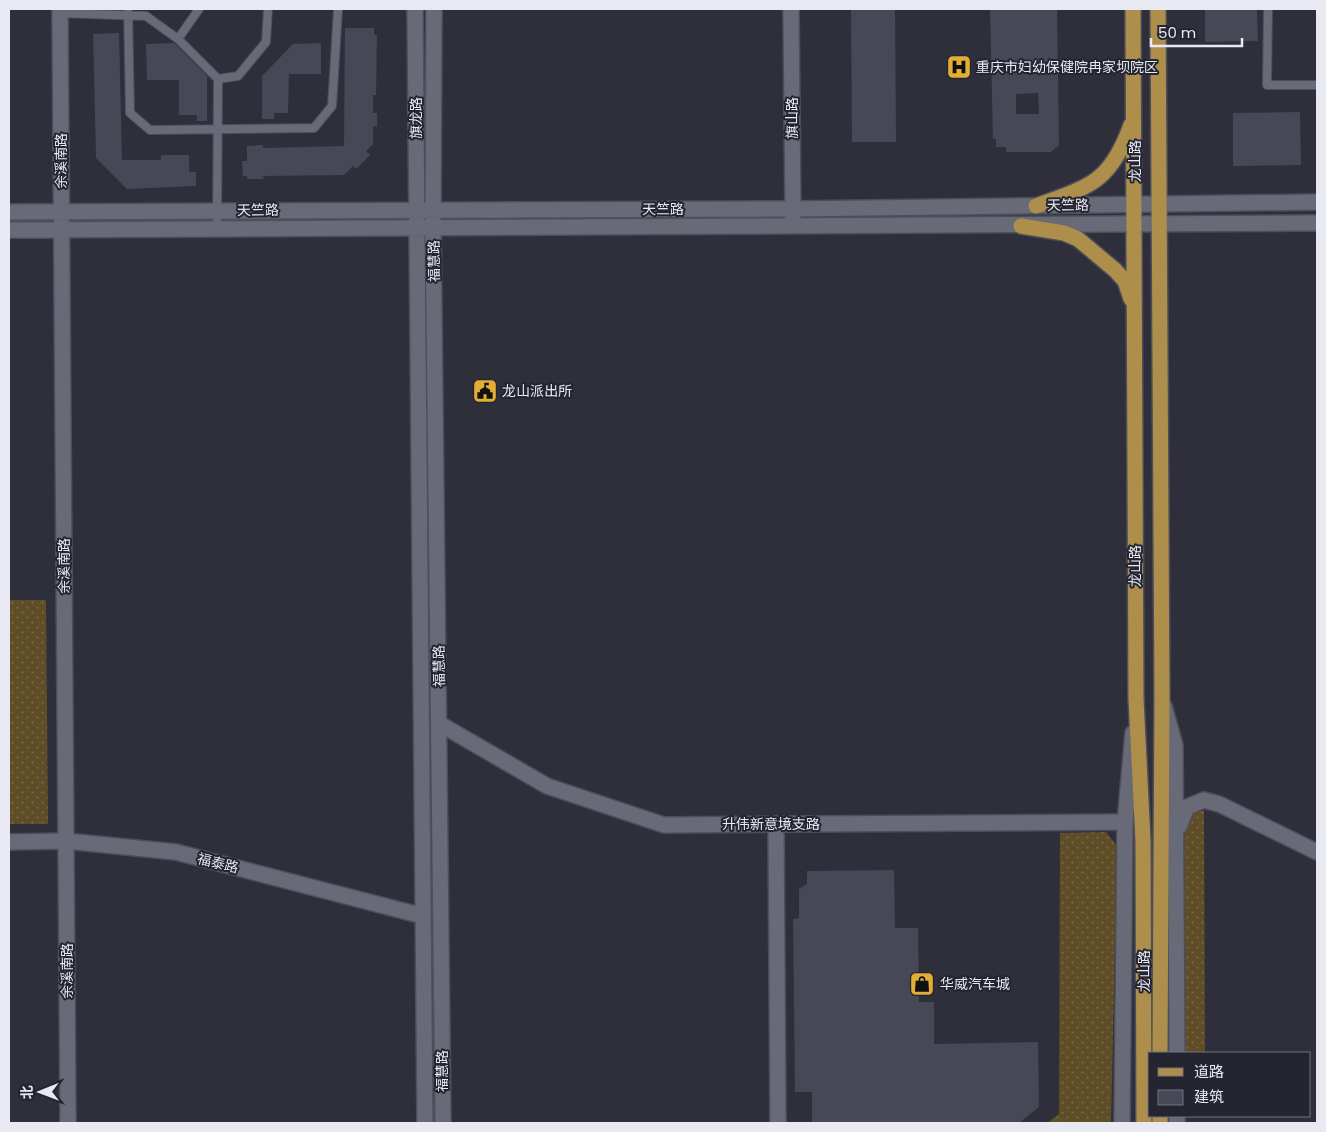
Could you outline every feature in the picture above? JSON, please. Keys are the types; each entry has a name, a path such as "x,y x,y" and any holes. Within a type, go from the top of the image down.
{"main road":[{"name":"旗龙路","path":"416,9 417,227"},
{"name":"福慧路","path":"434,9 433,226 443,1123"},
{"name":"旗山路","path":"791,9 793,227"},
{"name":"龙山路","path":"1134,9 1136,699 1143,841 1144,1123"},
{"name":"龙山路","path":"1158,9 1162,698 1160,1052"},
{"name":"余溪南路","path":"60,11 68,1123"},
{"path":"1036,206 1082,189 1110,168 1122,151 1134,117"},
{"name":"天竺路","path":"9,212 792,209 1317,202"},
{"name":"天竺路","path":"9,230 217,230 433,226 793,227 1317,224"},
{"path":"1021,226 1064,233 1078,239 1115,270 1125,281 1135,312"},
{"name":"福慧路","path":"417,227 425,1123"},
{"path":"1162,698 1175,745 1177,1052"},
{"path":"1122,1123 1125,822 1136,699"},
{"name":"升伟新意境支路","path":"440,724 547,786 664,825 1125,822"},
{"path":"1176,841 1181,817 1187,807 1204,800 1219,804 1317,852"},
{"path":"776,824 778,1123"},
{"name":"福泰路","path":"9,842 66,841 176,852 423,916"}],"lane":[{"path":"178,39 199,9"},
{"path":"218,79 238,76 266,42 268,9"},
{"path":"128,12 130,113 150,130 218,130 314,128 332,106 338,9"},
{"path":"1268,9 1267,85 1317,85"},
{"path":"60,11 128,12 146,16 178,39 218,79 217,230"}],"shaded area":[{"path":"9,600 46,600 48,824 9,824"},
{"path":"1197,811 1204,811 1205,1052 1184,1052 1183,837 1190,815"},
{"path":"1106,832 1117,846 1111,1123 1047,1123 1059,1114 1060,833"}],"building":[{"path":"851,9 895,9 896,142 852,142"},
{"path":"990,9 1057,9 1059,145 1051,152 1006,152 1006,147 996,147 996,139 993,139","holes":["1038,93 1039,114 1016,114 1016,94"]},
{"path":"1205,9 1257,9 1258,41 1205,42"},
{"path":"345,28 374,28 374,35 377,35 376,95 373,95 373,113 377,113 377,127 373,126 373,144 366,151 370,155 356,169 353,166 344,175 263,176 264,179 247,179 247,176 243,176 242,161 247,161 247,146 263,145 263,148 344,146"},
{"path":"119,33 122,160 161,160 161,155 189,155 189,172 196,172 196,186 127,189 96,158 93,34"},
{"path":"174,43 207,76 207,121 197,121 197,115 179,115 179,80 147,80 146,44"},
{"path":"321,43 321,74 289,74 288,113 274,113 274,119 262,119 262,76 293,44"},
{"path":"1300,112 1301,165 1233,166 1233,113"},
{"path":"894,870 895,928 918,928 919,1002 934,1002 934,1044 1038,1042 1039,1107 1019,1123 812,1123 812,1092 795,1092 793,919 799,918 799,889 807,884 807,871"}],"place":[{"name":"重庆市妇幼保健院冉家坝院区","path":"959,67"},
{"name":"龙山派出所","path":"485,391"},
{"name":"华威汽车城","path":"922,984"}]}
